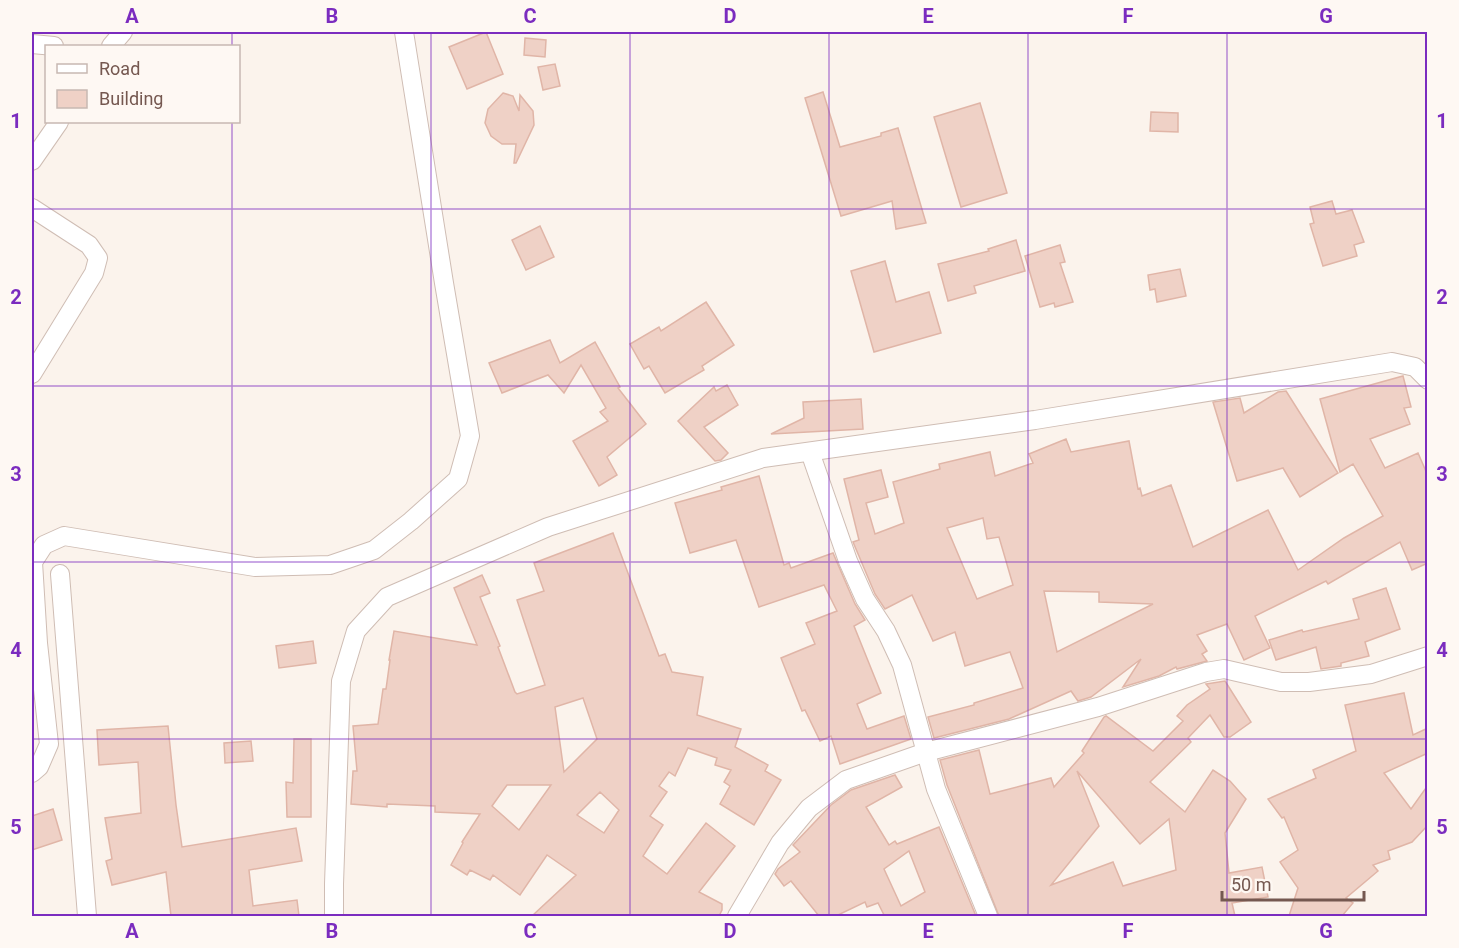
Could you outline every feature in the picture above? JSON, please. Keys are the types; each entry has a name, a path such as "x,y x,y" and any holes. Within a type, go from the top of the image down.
{"street":[{"path":"112,45 123,32"},
{"path":"32,773 39,767 49,744 38,643 33,562 44,545 64,536 255,567 330,565 374,550 458,479 470,436 404,32"},
{"path":"32,161 58,123"},
{"path":"32,208 89,245 98,258 94,273 32,374"},
{"path":"334,916 341,681 356,631 387,597 548,526 763,458 1035,420 1392,362 1415,367 1428,380"},
{"path":"810,452 848,561 865,599 886,631 902,666 936,789 988,916"},
{"path":"60,574 87,916"},
{"path":"737,916 780,843 809,808 846,780 926,752 1098,707 1206,672 1224,669 1281,682 1309,682 1371,674 1428,656"}],"building":[{"path":"486,32 503,74 467,89 449,47"},
{"path":"525,38 546,40 545,57 524,55"},
{"path":"555,64 560,86 543,90 538,67"},
{"path":"823,92 840,147 881,136 881,133 898,128 926,223 896,229 892,201 841,216 805,98"},
{"path":"503,93 513,96 519,111 520,95 533,111 534,125 516,163 514,163 516,144 502,144 491,136 485,123 488,109"},
{"path":"980,103 1007,193 961,207 934,117"},
{"path":"1151,112 1178,113 1178,132 1150,131"},
{"path":"1332,201 1336,214 1352,210 1364,242 1354,245 1357,256 1323,266 1310,224 1314,223 1310,207"},
{"path":"540,226 554,257 526,270 512,240"},
{"path":"1016,240 1025,271 974,286 976,293 948,301 938,264 989,251 988,249"},
{"path":"1060,245 1065,262 1060,263 1073,302 1055,307 1054,303 1040,307 1025,256"},
{"path":"885,261 896,302 929,292 941,333 874,352 851,271"},
{"path":"1180,269 1186,296 1157,302 1155,289 1150,290 1148,275"},
{"path":"706,302 734,345 702,366 704,370 665,393 649,366 644,369 630,344 659,327 661,331"},
{"path":"550,340 560,363 595,342 620,387 618,388 646,424 607,457 617,475 599,486 573,441 608,421 600,412 606,408 581,365 564,393 548,375 502,393 489,363"},
{"path":"1403,376 1411,407 1404,408 1410,424 1370,439 1385,468 1418,453 1428,476 1428,563 1412,570 1400,542 1328,584 1326,581 1255,616 1270,648 1244,660 1227,624 1197,635 1207,651 1202,654 1207,661 1177,669 1176,667 1159,676 1123,687 1141,659 1091,697 1078,701 1071,691 1009,719 934,738 928,717 974,705 974,703 1023,688 1010,652 965,666 955,632 933,641 912,595 885,609 875,594 853,542 859,540 844,479 881,470 888,497 866,503 875,534 904,523 893,482 940,469 939,464 990,452 995,476 1033,463 1029,454 1066,439 1071,452 1129,441 1138,489 1140,488 1142,496 1171,485 1193,547 1268,510 1298,570 1344,538 1383,516 1353,464 1340,472 1320,399","holes":["983,518 987,539 999,537 1013,585 977,599 947,528","1044,591 1099,592 1099,602 1153,604 1057,652"]},
{"path":"727,385 738,405 704,427 728,453 721,460 715,461 678,421 714,387 716,391"},
{"path":"1286,391 1338,473 1300,497 1283,468 1237,481 1213,402 1240,398 1244,413 1278,392"},
{"path":"861,399 863,429 771,434 804,418 803,402"},
{"path":"759,476 784,565 789,563 791,568 833,553 855,604 865,620 854,626 881,693 857,704 867,729 904,716 911,739 840,764 831,736 820,741 805,710 802,711 781,658 815,644 806,623 837,611 824,585 759,607 736,540 690,553 675,503 722,490 721,487"},
{"path":"613,533 659,656 665,654 672,672 703,677 697,715 741,729 735,747 768,765 765,771 781,780 754,825 720,804 730,786 724,782 731,770 715,765 717,758 688,748 675,776 669,772 659,786 667,792 650,816 663,825 643,856 667,874 706,823 735,846 699,892 722,904 719,916 532,916 576,875 547,855 520,895 493,875 490,880 470,870 467,875 451,865 462,842 480,814 435,812 435,806 387,804 387,807 351,804 353,771 357,771 353,726 378,724 383,689 386,689 394,631 477,645 454,588 482,575 490,593 480,597 500,646 498,647 515,692 517,694 545,685 517,600 544,591 534,563","holes":["583,698 597,739 564,772 555,707","507,785 551,785 519,830 492,806","600,792 619,810 604,833 577,815"]},
{"path":"1386,588 1400,629 1365,642 1369,656 1341,663 1341,666 1321,669 1316,647 1276,660 1269,640 1302,630 1303,632 1359,619 1353,599"},
{"path":"313,641 316,663 279,668 276,646"},
{"path":"1225,681 1251,722 1230,737 1224,737 1210,715 1188,738 1191,742 1150,782 1185,812 1213,770 1230,781 1246,799 1225,833 1229,873 1262,867 1268,897 1232,903 1235,916 999,916 947,785 940,760 979,750 990,794 1051,778 1054,787 1084,753 1082,751 1104,717 1106,716 1153,751 1183,721 1177,716 1187,705 1210,689 1206,684","holes":["1077,771 1140,844 1169,819 1176,870 1123,886 1113,862 1051,885 1099,826"]},
{"path":"1404,693 1413,735 1428,728 1428,753 1384,773 1411,809 1428,785 1428,825 1412,842 1388,851 1390,859 1373,865 1378,871 1346,898 1353,903 1342,916 1289,916 1298,888 1280,862 1298,850 1284,817 1282,818 1268,799 1316,778 1313,770 1356,751 1345,705"},
{"path":"168,726 182,847 296,828 302,861 249,870 253,906 297,900 299,916 171,916 166,872 112,885 106,861 112,859 105,818 141,813 138,762 99,765 97,730"},
{"path":"294,739 311,739 311,817 287,817 286,782 293,783"},
{"path":"251,741 253,761 225,763 224,743"},
{"path":"895,775 902,787 866,807 889,845 939,827 976,916 882,916 884,915 878,903 867,907 865,902 836,916 819,916 791,881 784,886 775,874 800,852 793,845 831,805 851,790","holes":["909,851 925,892 901,906 884,869"]},
{"path":"53,809 62,840 32,850 32,816"}]}
